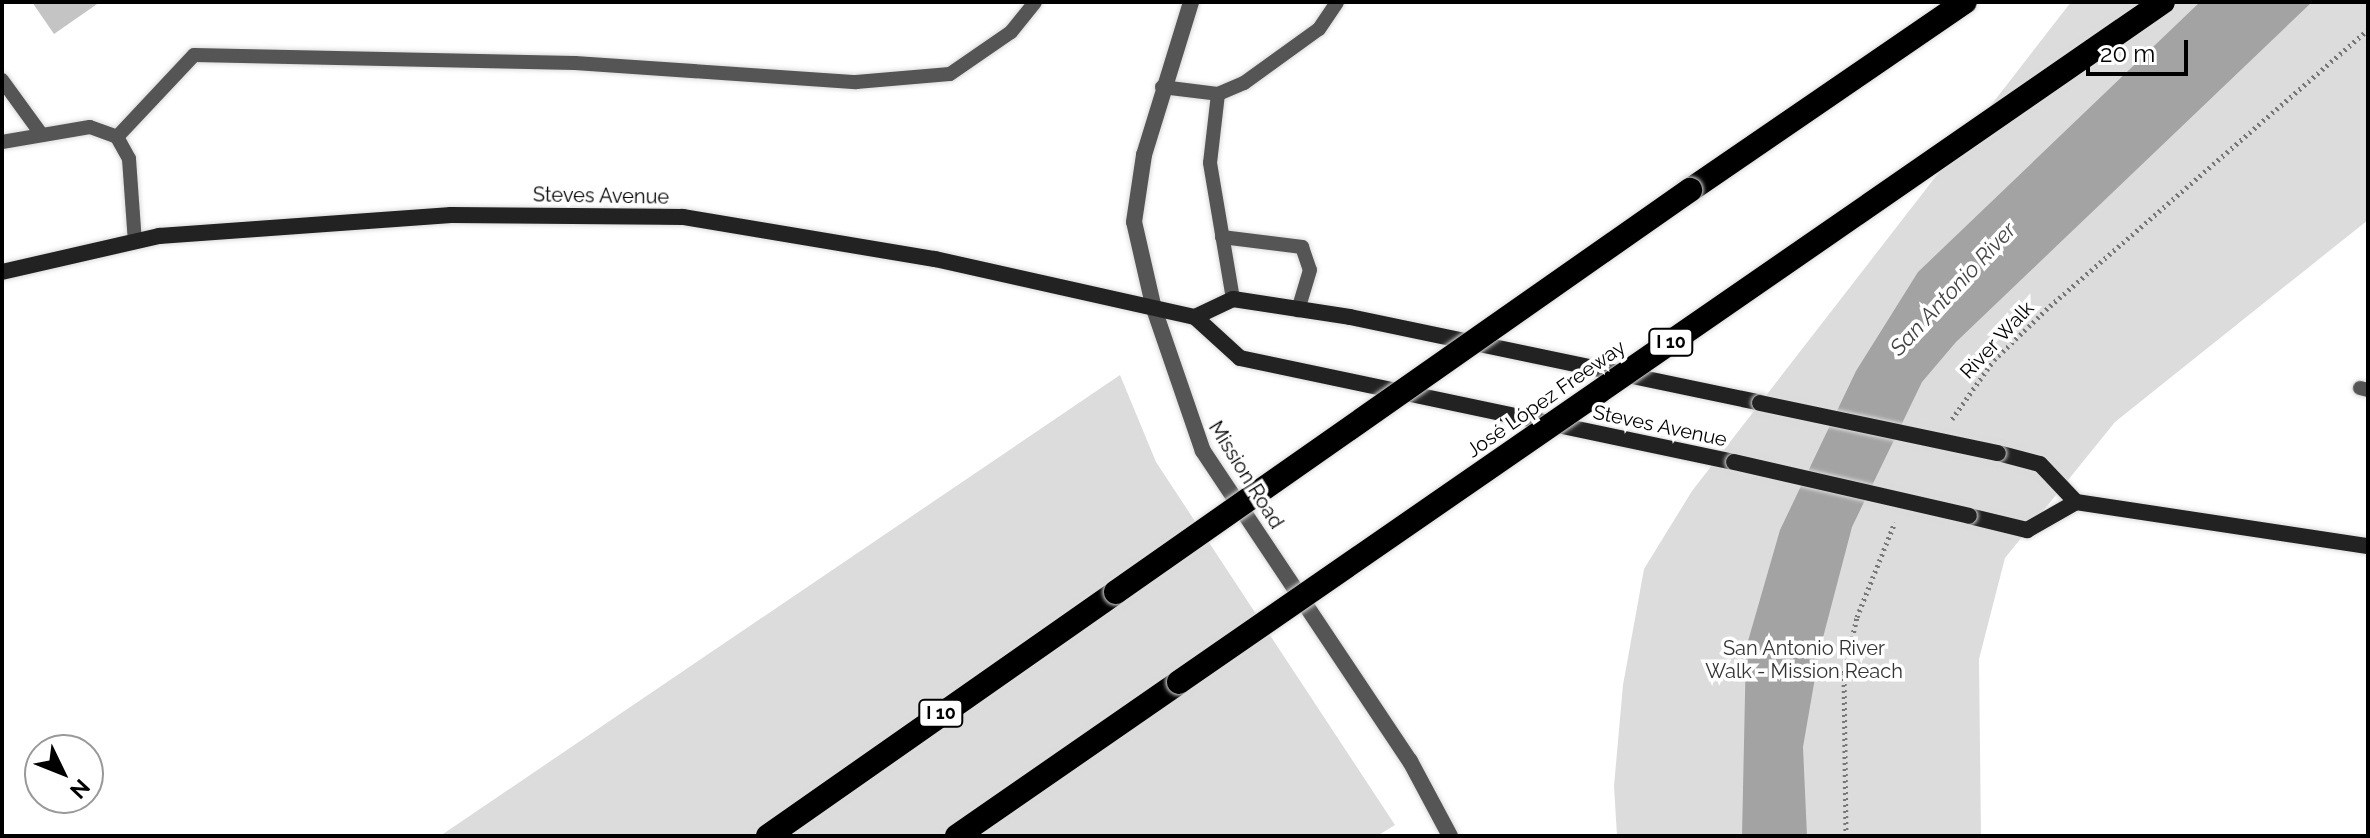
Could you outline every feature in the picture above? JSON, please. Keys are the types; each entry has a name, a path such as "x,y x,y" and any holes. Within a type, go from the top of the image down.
{"highway":[{"name":"I 10","path":"768,836 1965,2"},
{"name":"José López Freeway","path":"957,836 2163,2"}],"main road":[{"name":"Steves Avenue","path":"2,272 135,242 451,215 683,217 935,259 1195,317 1240,358 1734,462 2027,530 2076,502"},
{"path":"1195,317 1233,299 1298,310 1998,453 2040,464 2076,502 2368,546"}],"street":[{"name":"Mission Road","path":"1191,2 1162,87 1134,222 1154,309 1203,451 1410,761 1450,836"}],"lane":[{"path":"117,137 194,55 575,63 856,82 950,74 1011,32 1035,2"},
{"path":"1162,87 1218,94 1244,83 1319,29 1337,2"},
{"path":"2,80 42,135"},
{"path":"1218,94 1210,163 1233,299"},
{"path":"2,142 90,127 117,137 129,159 135,242"},
{"path":"1222,237 1302,247 1310,270 1298,310"}],"path":[{"name":"River Walk","path":"1944,434 1994,360 2050,306 2368,30"},
{"path":"1846,836 1844,673 1857,617 1899,516"}],"green space":[{"name":"San Antonio River Walk - Mission Reach","path":"2071,2 2368,2 2368,220 2115,422 2005,558 1979,659 1981,836 1617,836 1614,786 1623,685 1644,569 1692,491"},
{"path":"1120,375 1156,462 1395,825 1377,836 440,836"}],"water":[{"name":"San Antonio River","path":"2200,2 2312,2 1956,342 1922,382 1852,527 1820,649 1803,747 1807,836 1742,836 1746,648 1780,530 1856,371 1918,272"}],"building":[{"path":"32,2 100,2 54,34"}]}
